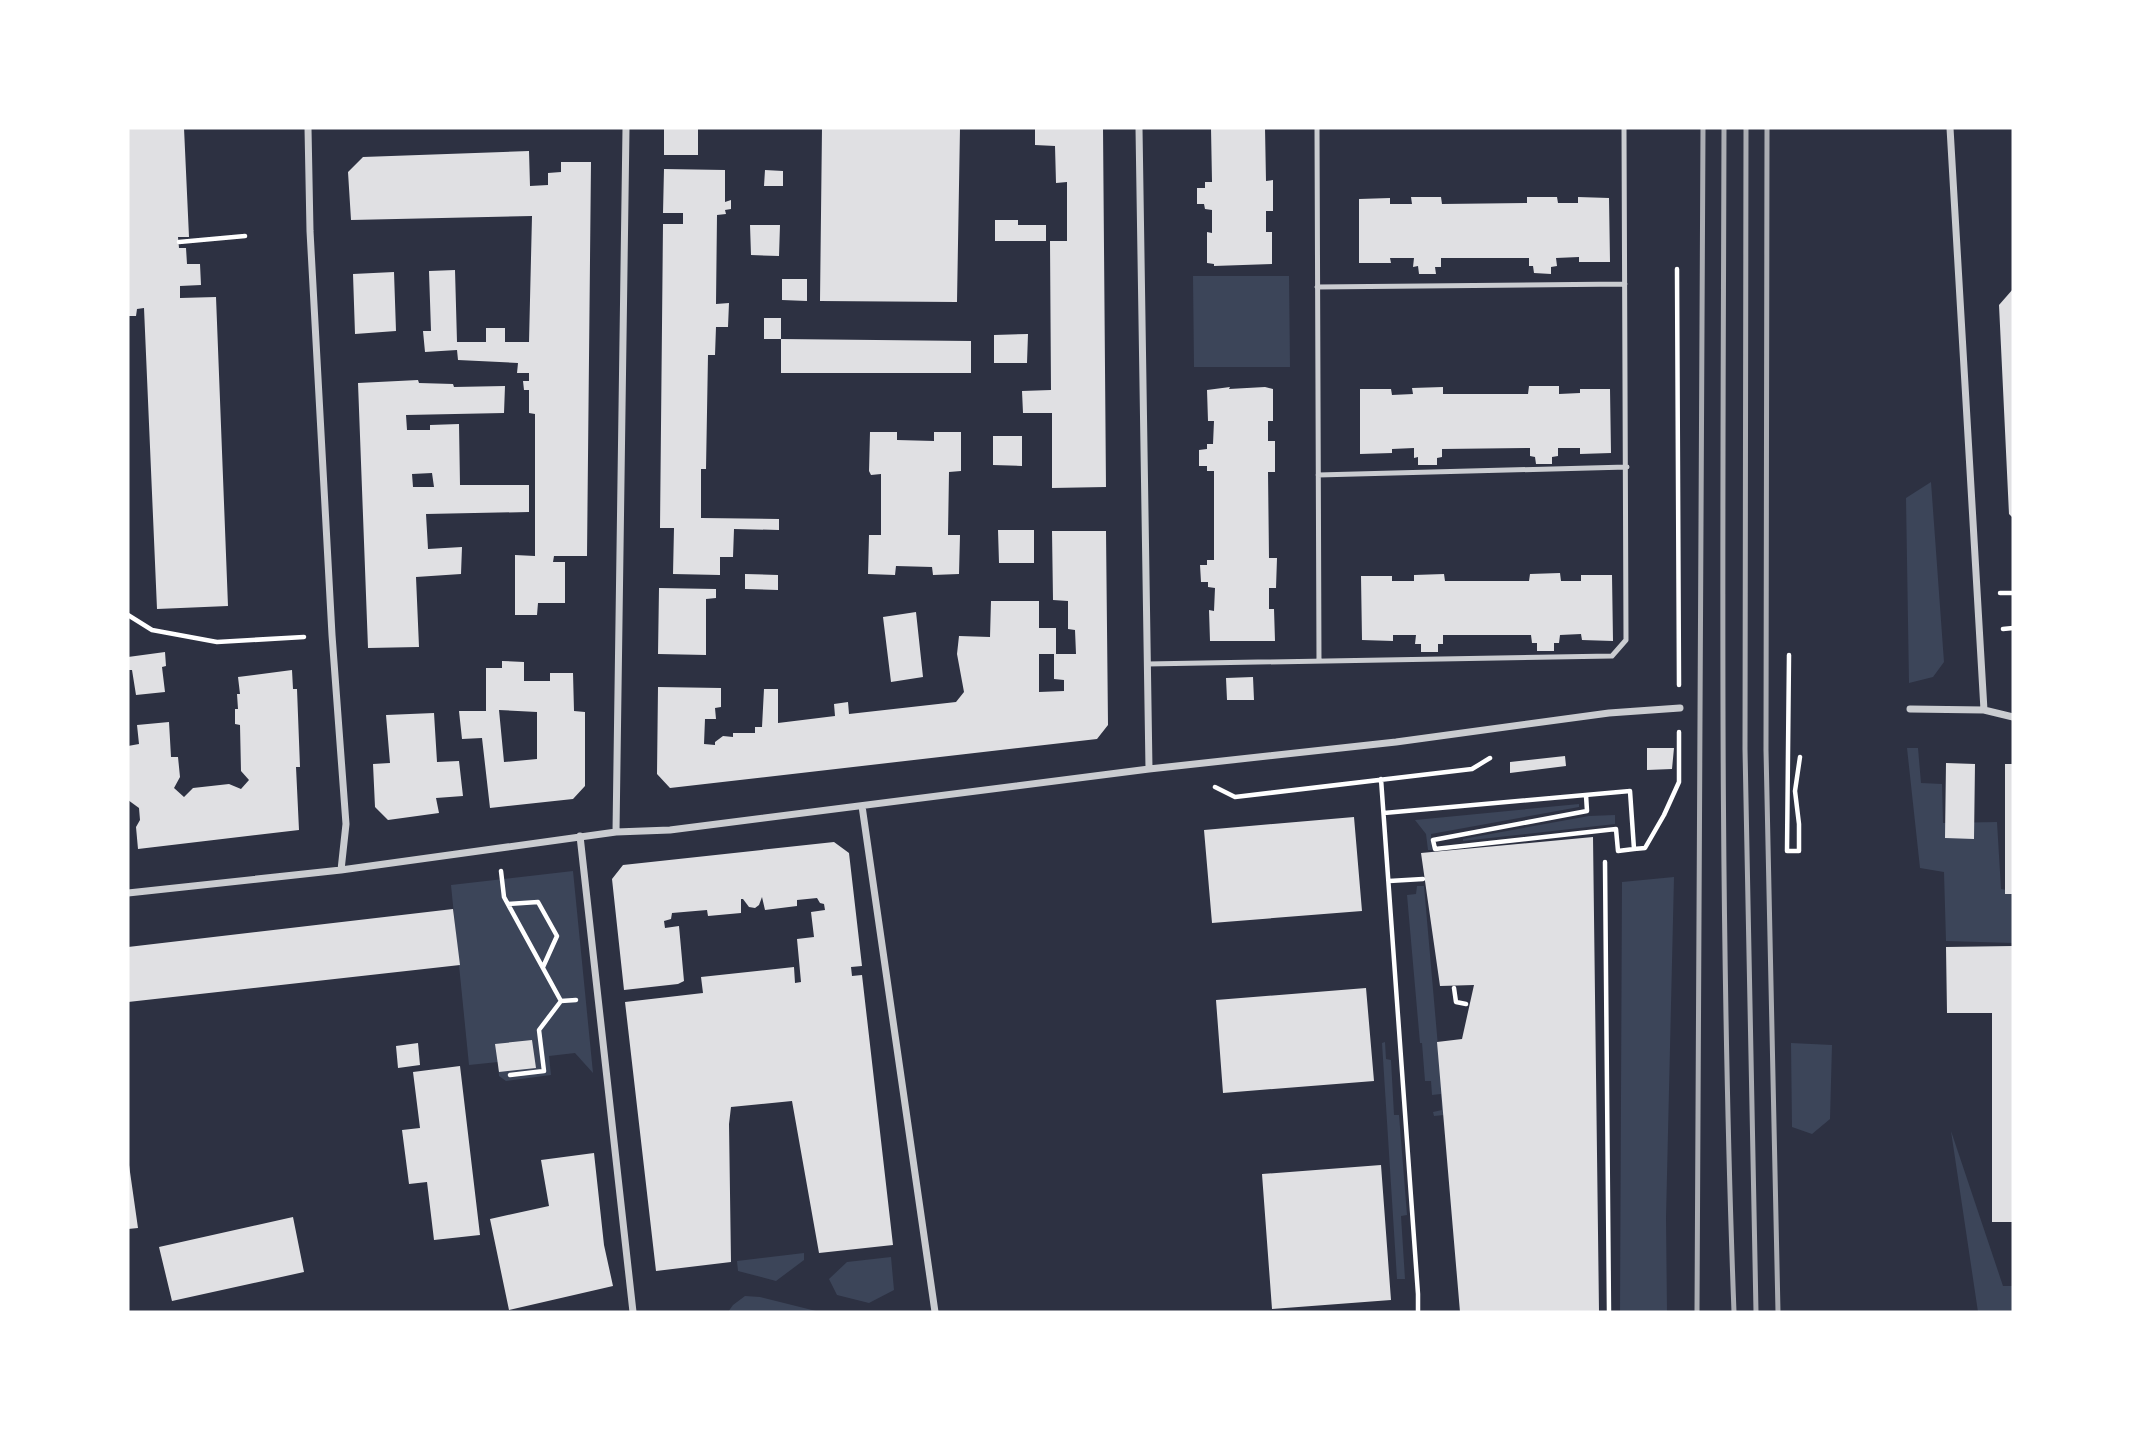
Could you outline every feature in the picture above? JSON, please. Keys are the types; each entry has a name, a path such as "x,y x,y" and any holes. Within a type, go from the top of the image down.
{"street":[{"path":"308,128 313,287 332,635 346,824 341,870"},
{"path":"616,832 626,128"},
{"path":"1139,128 1149,769"},
{"path":"1950,128 1984,710"},
{"path":"128,893 341,870 580,836 670,830 1149,769 1409,741 1609,713 1680,708"},
{"path":"1910,709 1984,710 2013,717"},
{"path":"862,806 935,1312"},
{"path":"580,836 634,1312"}],"lane":[{"path":"1317,128 1320,661"},
{"path":"1147,664 1612,656 1626,640 1624,128"},
{"path":"1317,287 1625,284"},
{"path":"1318,475 1627,467"}],"path":[{"path":"179,242 244,236"},
{"path":"1677,269 1679,676"},
{"path":"128,615 152,630 217,642 304,637"},
{"path":"1788,656 1787,851 1799,851 1799,824 1794,791 1800,757"},
{"path":"1211,785 1235,797 1472,769 1490,758"},
{"path":"1381,779 1418,1280 1418,1312"},
{"path":"1586,795 1587,811 1433,840 1435,849 1616,829 1618,851 1645,848 1664,816 1679,782"},
{"path":"1384,813 1630,791 1634,849"},
{"path":"1605,862 1609,1312"},
{"path":"501,870 504,897 562,1001"},
{"path":"1389,881 1423,879"},
{"path":"508,904 538,902 556,936 543,967"},
{"path":"1454,988 1456,1002 1466,1003"},
{"path":"510,1075 544,1071 540,1030 562,1001 598,998"}],"shaded area":[{"path":"1193,276 1289,276 1290,367 1194,367"},
{"path":"1931,482 1944,662 1933,677 1909,683 1906,498"},
{"path":"1907,748 1918,748 1921,783 1942,784 1943,823 1997,822 2001,889 2013,891 2013,943 1946,941 1944,872 1920,868"},
{"path":"1579,804 1579,807 1431,834 1432,850 1428,850 1426,834 1415,820"},
{"path":"1615,815 1615,824 1463,841 1589,816"},
{"path":"573,871 593,1073 575,1053 549,1056 551,1075 506,1081 499,1076 498,1062 469,1065 451,885"},
{"path":"1674,877 1666,1218 1667,1312 1620,1312 1622,882"},
{"path":"1417,886 1424,886 1444,1115 1434,1116 1433,1112 1442,1110 1441,1094 1432,1095 1431,1081 1425,1081 1407,895 1416,894"},
{"path":"1385,1042 1386,1059 1391,1060 1394,1115 1399,1115 1407,1215 1401,1216 1405,1279 1397,1279 1382,1043"},
{"path":"1791,1043 1832,1045 1830,1119 1812,1134 1792,1127"},
{"path":"1951,1131 2003,1286 2013,1286 2013,1312 1978,1312"},
{"path":"804,1253 804,1260 776,1281 738,1271 737,1261"},
{"path":"891,1257 894,1290 869,1303 837,1295 829,1279 847,1262"},
{"path":"745,1296 760,1297 820,1312 728,1312"}],"building":[{"path":"128,128 184,128 189,237 178,237 179,248 186,248 187,264 200,264 201,285 180,286 180,298 216,297 228,606 157,609 144,308 137,309 136,316 128,316"},
{"path":"664,128 698,128 698,155 664,155"},
{"path":"822,128 960,128 957,302 820,301"},
{"path":"1035,128 1103,128 1106,487 1052,488 1052,413 1023,413 1022,391 1051,390 1050,241 1067,241 1067,182 1056,183 1055,146 1035,145"},
{"path":"1211,128 1265,128 1266,181 1273,180 1273,211 1266,211 1266,232 1272,232 1272,264 1214,266 1207,263 1207,232 1212,233 1212,210 1205,209 1204,204 1197,204 1197,188 1205,188 1205,182 1212,182"},
{"path":"529,151 530,186 548,185 548,173 561,172 561,162 591,162 587,556 554,556 553,562 565,562 565,603 538,603 537,615 515,615 515,555 535,556 535,414 529,413 529,390 524,390 523,381 529,381 529,373 517,373 518,363 458,360 457,350 425,352 423,331 431,331 429,271 455,270 457,342 486,342 486,328 505,328 505,342 529,342 532,216 351,220 348,172 363,157"},
{"path":"664,169 725,170 725,202 731,200 731,209 725,210 726,214 717,215 716,304 729,303 728,327 716,327 715,355 708,355 706,469 701,469 701,518 779,519 779,530 734,529 733,557 720,557 720,575 673,574 674,528 660,528 663,224 683,224 683,213 663,213"},
{"path":"765,170 783,171 783,186 764,186"},
{"path":"1411,197 1441,197 1442,204 1527,203 1527,197 1557,197 1558,203 1578,203 1578,197 1609,198 1610,262 1579,262 1579,257 1556,258 1557,266 1551,267 1551,274 1534,273 1533,266 1529,266 1529,258 1441,258 1441,267 1435,267 1436,274 1419,274 1418,266 1413,267 1414,258 1390,258 1391,263 1359,263 1359,199 1390,198 1390,204 1412,204"},
{"path":"995,220 1018,220 1018,225 1046,225 1046,241 995,241"},
{"path":"750,225 780,225 779,256 751,255"},
{"path":"394,272 396,331 355,334 353,274"},
{"path":"782,279 807,279 807,301 782,300"},
{"path":"2013,289 2013,518 2009,514 1999,305"},
{"path":"764,318 781,318 781,339 764,339"},
{"path":"1028,334 1027,363 994,363 994,335"},
{"path":"781,339 971,341 971,373 781,373"},
{"path":"418,380 419,383 453,384 454,387 505,386 504,413 406,415 407,430 430,430 430,425 459,424 460,485 529,485 529,512 426,514 428,549 462,547 461,574 416,577 419,647 368,648 358,383","holes":["432,473 434,487 413,487 412,474"]},
{"path":"1529,386 1559,386 1559,394 1580,393 1580,389 1610,389 1611,453 1580,454 1580,448 1558,448 1558,456 1552,457 1552,464 1536,464 1535,457 1530,456 1530,448 1442,449 1442,457 1437,458 1437,465 1418,465 1418,457 1414,458 1414,448 1392,449 1392,453 1360,454 1360,389 1391,389 1392,395 1413,394 1412,388 1443,387 1443,394 1528,394"},
{"path":"1230,387 1229,389 1273,389 1273,421 1268,421 1268,441 1275,441 1275,472 1268,472 1269,558 1277,558 1276,588 1269,588 1269,609 1274,609 1275,641 1210,641 1209,610 1214,611 1215,588 1208,587 1208,582 1201,582 1200,565 1207,565 1207,560 1214,560 1214,471 1207,471 1207,466 1199,466 1199,450 1207,449 1207,444 1213,444 1214,421 1208,421 1207,390"},
{"path":"870,432 897,432 897,440 934,441 934,432 961,432 961,471 949,472 948,535 960,535 959,574 933,575 932,567 896,566 895,575 868,574 869,535 881,535 881,474 871,475 869,471"},
{"path":"993,436 1022,436 1022,466 993,465"},
{"path":"998,530 1034,530 1034,563 999,563"},
{"path":"1052,531 1106,531 1108,725 1097,739 670,788 657,774 658,687 721,688 721,707 715,708 716,719 705,719 704,744 715,745 723,736 755,733 755,727 762,727 764,689 778,689 778,723 835,716 834,704 848,702 849,714 956,702 964,692 957,654 959,636 990,637 991,601 1039,601 1039,628 1056,628 1056,654 1076,654 1075,630 1068,629 1068,601 1053,600","holes":["1039,654 1054,654 1054,679 1064,680 1064,691 1039,692"]},
{"path":"1560,573 1561,581 1581,581 1581,575 1612,575 1613,641 1582,640 1581,634 1560,635 1559,643 1554,643 1554,651 1537,651 1537,643 1532,643 1531,635 1443,635 1443,644 1438,644 1438,652 1421,652 1421,644 1415,644 1416,635 1393,635 1393,641 1362,640 1361,576 1392,576 1392,581 1414,581 1414,575 1444,574 1445,581 1529,581 1530,574"},
{"path":"745,574 778,575 778,590 745,589"},
{"path":"659,588 716,589 716,598 706,599 706,655 658,654"},
{"path":"916,612 923,677 891,682 883,617"},
{"path":"165,652 166,666 162,667 165,692 136,695 128,657"},
{"path":"502,661 524,662 524,681 550,681 550,673 573,673 574,711 585,712 585,786 573,799 490,808 482,738 462,739 459,711 486,711 486,668 502,668","holes":["499,710 537,712 537,759 504,762"]},
{"path":"292,670 293,689 297,689 300,767 296,767 299,830 138,849 136,827 140,820 139,808 128,800 128,746 139,744 137,725 169,722 171,757 178,757 180,777 174,788 184,797 193,788 229,784 241,789 249,780 241,771 240,725 235,724 237,694 240,694 238,677"},
{"path":"1253,677 1254,700 1227,700 1226,678"},
{"path":"434,713 437,762 459,761 463,796 436,798 439,813 388,820 375,807 373,764 390,763 386,715"},
{"path":"1647,748 1674,748 1672,769 1647,770"},
{"path":"1565,756 1566,766 1510,773 1510,762"},
{"path":"1946,763 1975,764 1974,839 1945,838"},
{"path":"2005,764 2013,764 2013,894 2005,894"},
{"path":"1354,817 1362,911 1212,923 1204,830"},
{"path":"1593,837 1599,1312 1460,1312 1437,1042 1462,1039 1474,985 1440,986 1421,853"},
{"path":"834,842 849,853 862,966 851,967 852,976 862,975 893,1245 819,1253 792,1101 731,1107 731,1262 656,1271 625,1002 703,993 701,977 794,967 795,983 801,982 797,939 814,937 811,912 825,910 824,904 817,898 797,900 797,906 765,910 762,897 755,908 749,907 741,899 741,913 708,916 707,910 672,913 671,919 664,921 665,928 679,926 684,981 624,990 612,879 623,865"},
{"path":"453,909 460,965 128,1002 128,947"},
{"path":"2013,946 2013,1222 1992,1222 1992,1013 1947,1013 1946,947"},
{"path":"1366,988 1374,1081 1223,1093 1216,1000"},
{"path":"532,1040 536,1068 499,1072 495,1044"},
{"path":"418,1043 420,1065 398,1068 396,1046"},
{"path":"460,1066 480,1235 434,1240 427,1182 409,1184 402,1130 420,1128 413,1072"},
{"path":"594,1153 604,1245 613,1286 509,1310 490,1219 549,1206 541,1160"},
{"path":"128,1158 138,1228 128,1229"},
{"path":"1381,1165 1391,1300 1272,1309 1262,1174"},
{"path":"293,1217 304,1272 172,1301 159,1247"}],"railway":[{"path":"1697,1312 1703,128"},
{"path":"1724,128 1724,868 1734,1312"},
{"path":"1746,128 1745,749 1756,1312"},
{"path":"1767,128 1766,750 1778,1312"}]}
